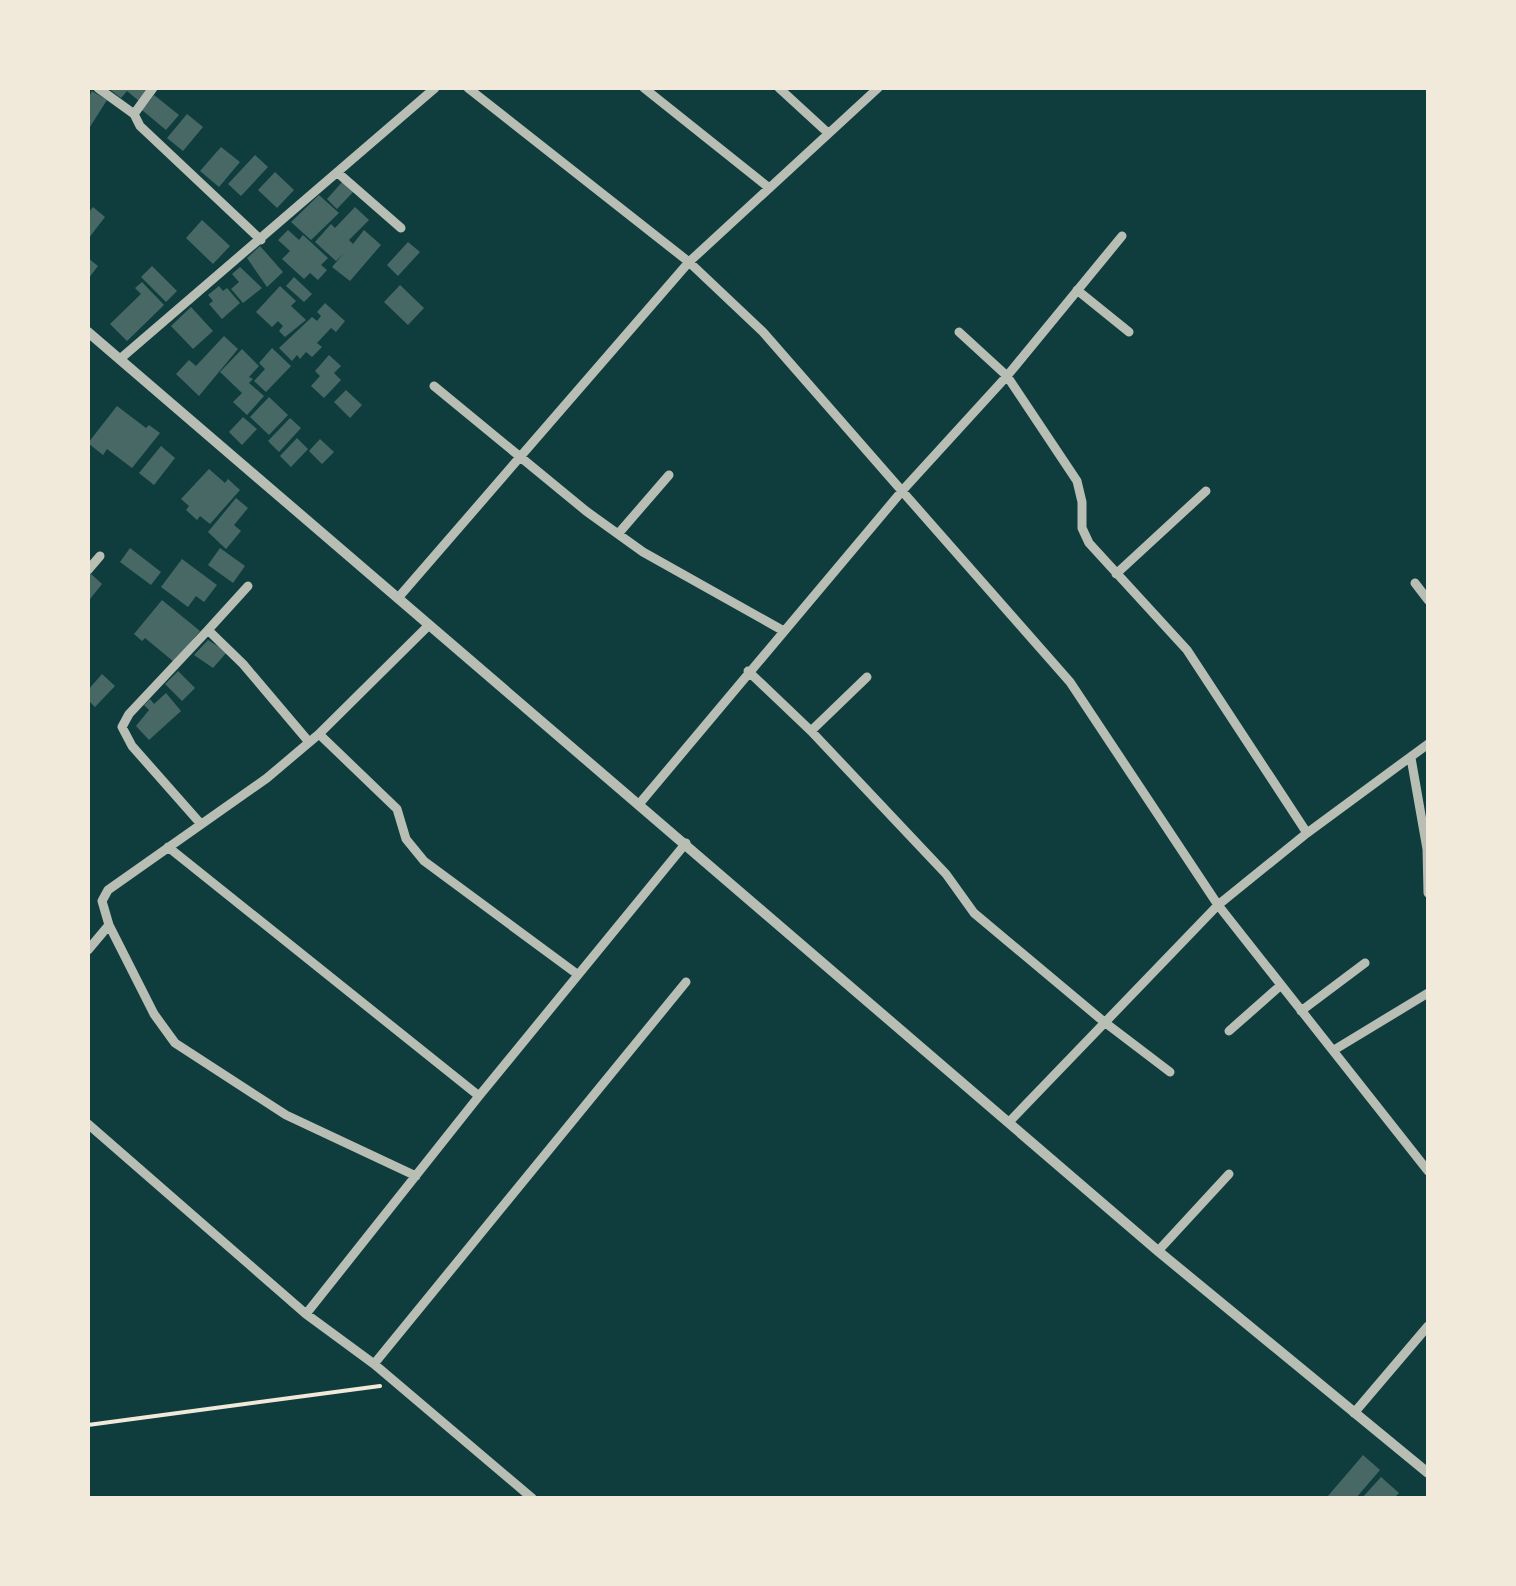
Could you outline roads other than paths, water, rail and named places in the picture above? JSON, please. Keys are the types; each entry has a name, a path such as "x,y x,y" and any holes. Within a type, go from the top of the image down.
{"street":[{"path":"98,88 134,114 140,126 261,240"},
{"path":"134,114 153,88"},
{"path":"120,359 435,88"},
{"path":"468,88 689,262 762,332 1070,682 1218,905 1428,1170"},
{"path":"644,88 768,188"},
{"path":"779,88 828,133"},
{"path":"398,598 689,262 878,88"},
{"path":"338,173 401,228"},
{"path":"640,803 782,630 1007,376 1122,236"},
{"path":"1077,290 1129,332"},
{"path":"88,332 1158,1250 1428,1473"},
{"path":"959,332 1007,376 1077,481 1082,528 1089,543 1188,650 1307,833"},
{"path":"434,386 618,534 702,587 782,630"},
{"path":"618,534 669,475"},
{"path":"1116,574 1206,491"},
{"path":"88,570 100,556"},
{"path":"1414,584 1428,600"},
{"path":"200,822 132,746 122,727 126,718 248,586"},
{"path":"416,1176 286,1116 175,1043 154,1014 109,926 102,900 319,734 428,626"},
{"path":"208,630 243,664 309,742"},
{"path":"748,671 811,731 946,874 974,913 1170,1072"},
{"path":"811,731 867,677"},
{"path":"319,734 397,809 406,838 418,855 577,974"},
{"path":"1010,1120 1218,905 1307,833 1420,751"},
{"path":"1420,751 1428,893"},
{"path":"306,1314 478,1096 686,843"},
{"path":"168,847 478,1096"},
{"path":"88,950 109,926"},
{"path":"1301,1011 1365,963"},
{"path":"374,1364 686,982"},
{"path":"1228,1031 1280,986"},
{"path":"1334,1050 1428,993"},
{"path":"88,1124 306,1314 374,1364 532,1498"},
{"path":"1158,1250 1229,1174"},
{"path":"1354,1412 1428,1326"}]}
